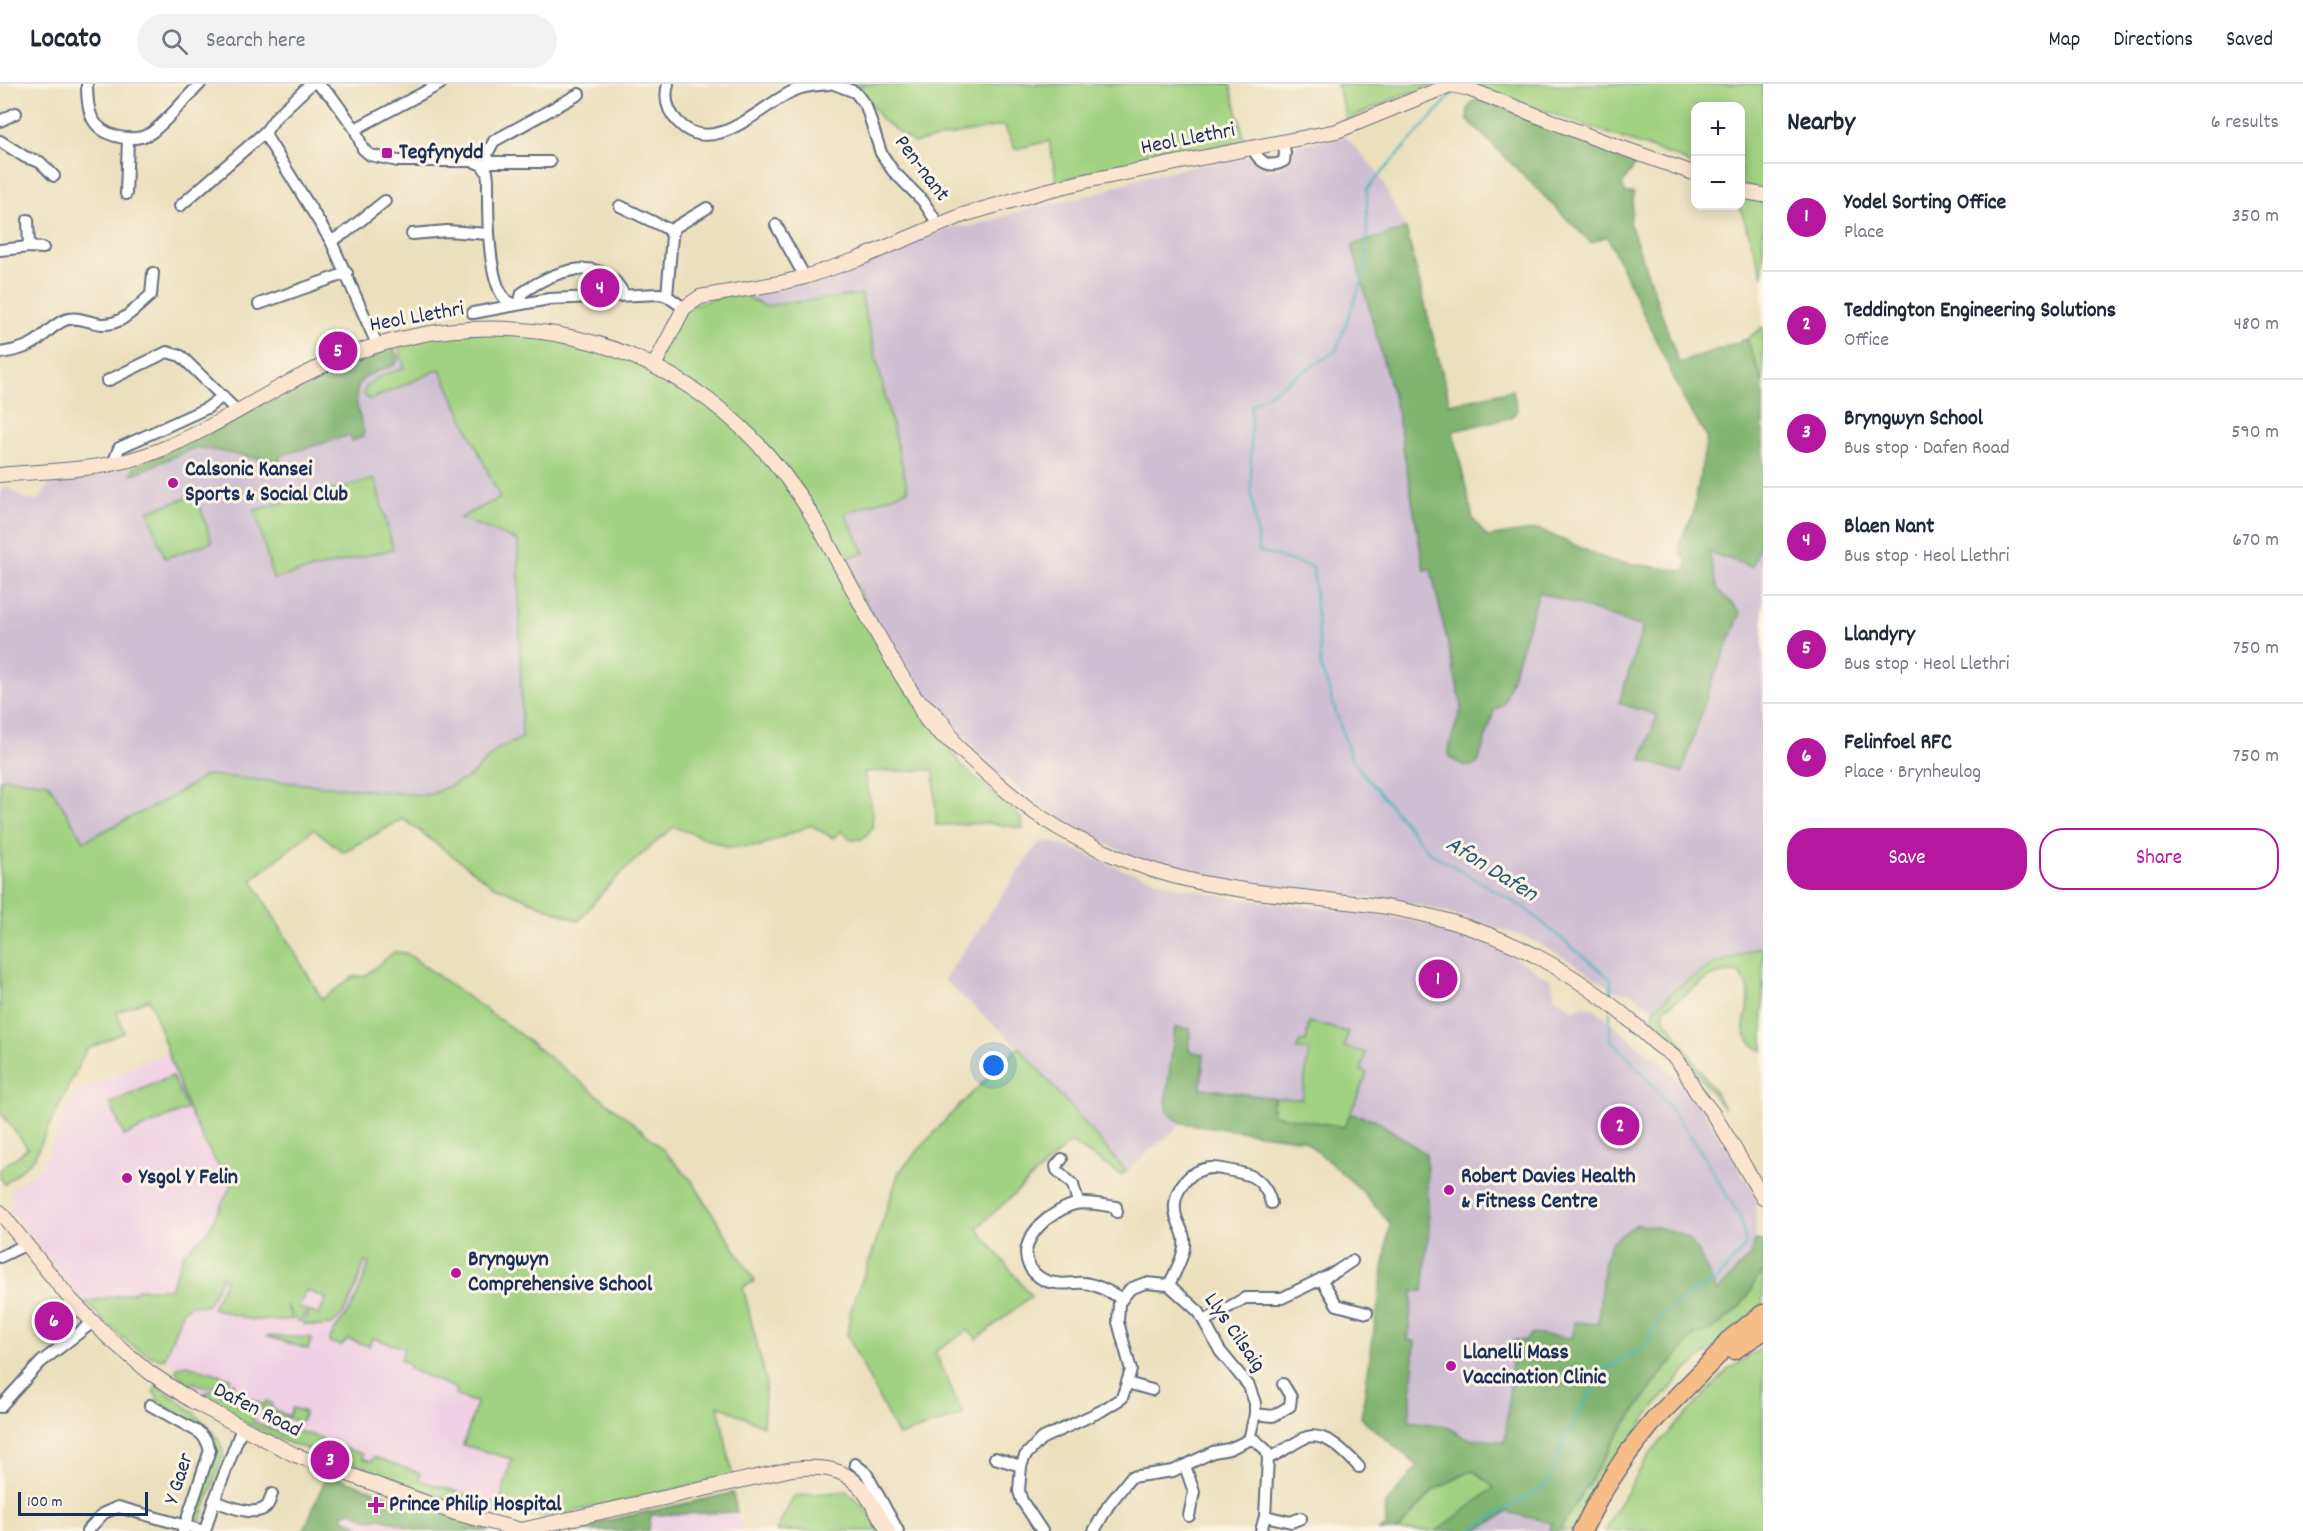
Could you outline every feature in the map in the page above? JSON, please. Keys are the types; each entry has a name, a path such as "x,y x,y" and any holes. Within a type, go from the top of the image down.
{"highway":[{"path":"1582,1531 1601,1494 1628,1453 1668,1403 1718,1355 1728,1341 1763,1314"},
{"path":"1718,1355 1734,1350 1763,1331"}],"street":[{"path":"87,84 87,104 93,120 106,133 128,139 151,133 200,84"},
{"path":"180,206 266,131 276,117 311,84"},
{"path":"317,84 332,97 355,129 363,149 379,158 398,161 465,160 485,164 550,162"},
{"path":"355,129 440,84"},
{"path":"668,84 665,98 672,116 684,129 703,135 730,130 791,91 803,86 829,84"},
{"name":"Pen-nant","path":"834,84 855,92 861,99 866,106 881,153 893,171 923,201 938,224"},
{"name":"Heol Llethri","path":"684,308 700,297 780,284 806,277 858,259 938,224 992,206 1090,180 1337,131 1450,85 1466,88 1691,173"},
{"path":"579,94 494,141 487,154 485,164 488,179 488,234 497,281 506,300 517,304 522,293 536,283 575,269 590,268 603,272 619,285 624,295"},
{"path":"0,121 16,113"},
{"path":"266,131 275,154 331,241 377,344"},
{"path":"126,194 128,139"},
{"path":"0,141 25,157 40,162 54,176"},
{"path":"1253,149 1261,161 1269,166 1278,165 1284,161 1286,153 1283,143"},
{"path":"1745,192 1763,195"},
{"path":"331,241 345,233 385,201"},
{"path":"620,206 668,229 672,236"},
{"path":"654,366 684,308 667,296 674,228 707,208"},
{"path":"28,220 29,247"},
{"path":"776,225 806,277"},
{"path":"412,234 447,231 488,234"},
{"path":"0,250 43,248"},
{"path":"0,353 18,349 38,340 51,326 68,319 100,324 128,317 151,295 153,273"},
{"path":"259,304 347,273"},
{"name":"Heol Llethri","path":"473,313 549,299 660,294 667,296"},
{"name":"Heol Llethri","path":"0,476 85,469 114,464 160,450 325,364 377,344 442,330 498,328 557,334 605,347 654,366 723,409 754,438 786,478 815,520 876,634 919,701 940,719 955,744 999,786 1035,813 1078,839 1162,873 1220,887 1400,909 1444,919 1490,934 1531,952 1571,975 1622,1011 1661,1049 1672,1054 1712,1113 1763,1198"},
{"path":"107,381 167,352 181,356 237,411"},
{"path":"114,464 119,448 207,408 223,396"},
{"path":"1062,1159 1056,1166 1057,1170 1073,1185 1078,1202"},
{"path":"1042,1531 1022,1501 1019,1491 1021,1466 1025,1456 1041,1439 1101,1411 1122,1398 1131,1370 1118,1323 1119,1303 1130,1289 1145,1283 1169,1285 1184,1248 1182,1228 1176,1217 1177,1194 1184,1181 1193,1174 1215,1168 1253,1177 1263,1186 1271,1203"},
{"path":"1118,1212 1116,1207 1090,1202 1078,1202 1059,1210 1039,1225 1027,1242 1026,1257 1029,1268 1039,1277 1054,1284 1084,1283 1104,1288 1122,1299"},
{"name":"Dafen Road","path":"0,1212 51,1277 110,1339 149,1371 192,1401 305,1458 455,1513 521,1530 792,1469 818,1466 848,1476 860,1486 888,1531"},
{"path":"0,1257 27,1244"},
{"path":"1204,1321 1245,1298 1282,1298 1337,1271 1352,1261"},
{"path":"1321,1279 1337,1305 1367,1313"},
{"name":"Llys Cilsaig","path":"1169,1285 1192,1304 1220,1351 1249,1386 1255,1403 1249,1440"},
{"path":"0,1407 41,1362 93,1322"},
{"path":"1127,1383 1152,1390"},
{"path":"1255,1414 1273,1416 1284,1412 1290,1406 1291,1397 1283,1384"},
{"name":"Y Gaer","path":"150,1405 200,1433 210,1450 184,1528"},
{"path":"205,1531 242,1428"},
{"path":"1268,1458 1280,1454 1306,1437 1322,1437 1347,1454 1359,1467"},
{"path":"1094,1531 1108,1506 1131,1477 1173,1471 1213,1452 1229,1449 1249,1440 1255,1440 1266,1450 1268,1458 1265,1516 1261,1531"},
{"path":"995,1458 1021,1466"},
{"path":"855,1464 866,1473 898,1531"},
{"path":"1185,1466 1194,1492 1189,1515"},
{"path":"214,1501 259,1512 267,1507 272,1494"},
{"name":"Y Gaer","path":"87,1531 104,1513 118,1507 184,1528 205,1531"},
{"path":"1265,1516 1291,1522 1301,1518"}],"shaded area":[{"path":"1345,136 1377,171 1406,229 1353,245 1397,411 1424,569 1431,568 1462,707 1448,749 1478,763 1494,711 1504,703 1539,592 1643,627 1619,703 1711,684 1741,613 1718,590 1709,551 1751,567 1763,536 1763,1051 1751,1044 1743,1030 1747,1011 1747,986 1740,973 1730,971 1715,973 1677,1002 1666,1007 1663,1016 1630,992 1615,991 1572,962 1527,938 1479,922 1414,904 1224,882 1151,863 1108,845 1061,819 995,770 920,687 682,321 727,297 767,293 848,270 956,226 969,227 1021,211 1099,193 1138,178 1251,155 1260,165 1270,170 1281,168 1290,160 1293,146"},
{"path":"435,348 516,504 523,787 422,795 206,775 170,798 84,841 48,783 0,808 0,489 9,488 26,500 36,501 41,498 51,480 91,476 152,461 327,371"},
{"path":"1048,841 1121,869 1183,888 1228,897 1391,917 1445,928 1477,938 1520,961 1551,980 1554,997 1573,1009 1582,1006 1595,1009 1680,1081 1710,1121 1756,1196 1755,1240 1749,1257 1717,1293 1699,1249 1612,1242 1604,1261 1598,1324 1573,1338 1531,1334 1525,1341 1514,1340 1506,1442 1465,1438 1446,1426 1409,1421 1415,1342 1408,1341 1413,1290 1423,1291 1429,1228 1274,1098 1200,1088 1189,1051 1175,1027 1166,1099 1172,1117 1183,1123 1126,1171 1019,1047 944,980 1037,845"},
{"name":"Bryngwyn Comprehensive School","path":"169,1051 205,1145 743,1287 766,1381 688,1408 525,1516 500,1514 406,1485 348,1461 280,1440 184,1389 176,1382 176,1367 165,1358 157,1360 138,1349 103,1320 75,1291 74,1286 64,1278 11,1211 14,1196 10,1191 42,1165 77,1092"},
{"name":"Prince Philip Hospital","path":"344,1480 489,1531 326,1531"},
{"path":"737,1512 742,1531 649,1531 651,1515"},
{"path":"1508,1512 1551,1523 1549,1531 1476,1531"}],"green space":[{"path":"858,84 1230,84 1245,142 1099,170 1057,182 1049,141 1015,149 1004,125 914,143 882,120"},
{"path":"1337,84 1437,84 1402,95 1347,120"},
{"path":"1467,84 1763,84 1763,191 1745,186 1745,102 1691,102 1691,164"},
{"path":"1483,100 1638,160 1622,185 1625,193 1634,193 1630,224 1679,363 1747,339 1763,383 1763,536 1752,567 1709,552 1718,590 1741,613 1711,684 1682,773 1642,760 1657,715 1619,703 1643,627 1539,592 1504,703 1494,711 1478,763 1467,766 1450,758 1448,749 1462,707 1431,569 1424,570 1397,411 1352,245 1406,229 1450,404 1513,390 1517,410 1512,417 1453,431 1473,519 1487,537 1538,529 1611,561 1685,571 1687,561 1680,553 1680,542 1693,514 1707,437 1686,404 1607,236 1591,243 1467,119 1468,109 1473,101"},
{"path":"1745,192 1763,195 1763,277 1741,210 1745,210"},
{"path":"745,289 750,299 764,306 862,294 908,490 845,514 865,553 845,558 838,553 919,701 961,765 1021,818 1023,828 989,823 936,825 934,770 864,772 873,814 872,828 863,839 852,840 841,831 833,838 811,825 760,846 728,847 674,827 624,871 579,921 492,885 403,819 343,852 314,829 252,880 322,999 353,977 365,976 394,952 406,953 517,1032 642,1130 692,1181 755,1281 743,1287 766,1381 763,1426 718,1405 733,1477 553,1516 500,1513 448,1500 348,1461 287,1442 205,1402 204,1393 235,1383 233,1388 223,1390 221,1395 254,1413 253,1421 284,1435 291,1429 321,1438 323,1442 363,1454 362,1458 372,1461 374,1457 420,1473 419,1480 499,1505 512,1459 463,1445 477,1403 455,1395 457,1389 410,1369 406,1362 401,1361 404,1348 372,1338 369,1346 348,1339 341,1346 329,1342 333,1332 355,1300 369,1263 365,1262 343,1313 338,1320 325,1326 303,1324 308,1311 319,1315 326,1298 306,1290 299,1307 306,1310 301,1321 296,1321 286,1305 292,1320 252,1320 212,1308 226,1279 222,1277 207,1306 190,1305 182,1312 165,1358 156,1358 134,1347 86,1302 136,1292 137,1289 170,1289 184,1253 208,1231 232,1184 217,1164 193,1119 149,999 117,1012 124,1032 86,1050 34,1158 5,1184 0,1178 0,1169 28,1148 0,1112 0,780 5,778 48,783 84,841 170,798 206,775 422,795 432,794 469,777 498,749 522,738 518,541 460,518 500,498 440,369 370,400 363,394 366,388 379,377 404,368 397,338 442,330 557,334 653,366 684,308"},
{"path":"1763,327 1763,383 1747,339"},
{"path":"391,347 398,358 395,365 367,376 357,390 358,411 364,432 362,437 352,441 350,435 280,456 280,461 277,462 196,447 131,475 134,467 356,357"},
{"path":"375,479 393,549 273,579 255,510"},
{"path":"196,495 212,542 165,558 148,511"},
{"path":"1763,946 1763,1051 1746,1036 1744,1021 1749,996 1740,973 1718,974 1700,983 1666,1007 1663,1016 1717,1095 1724,1109 1682,1054 1658,1028 1652,1017 1654,1010 1675,989 1712,965"},
{"path":"1309,1022 1348,1032 1344,1047 1366,1053 1361,1070 1367,1073 1345,1127 1272,1115 1274,1098 1302,1099 1309,1050 1297,1049 1300,1042 1306,1042"},
{"path":"1175,1027 1190,1029 1189,1051 1204,1054 1201,1088 1274,1098 1272,1115 1344,1127 1350,1114 1374,1119 1426,1154 1429,1228 1423,1291 1413,1291 1408,1340 1415,1342 1409,1421 1446,1426 1465,1438 1505,1442 1514,1340 1525,1341 1531,1334 1573,1338 1574,1322 1598,1324 1604,1261 1612,1242 1636,1224 1682,1235 1697,1250 1717,1292 1749,1257 1755,1240 1763,1241 1763,1272 1737,1309 1714,1328 1695,1335 1662,1373 1616,1438 1559,1531 1549,1531 1551,1523 1508,1512 1476,1531 1437,1531 1494,1488 1473,1470 1434,1490 1397,1531 1379,1531 1386,1526 1385,1505 1418,1466 1361,1418 1390,1223 1361,1190 1304,1140 1183,1123 1172,1116 1168,1111 1166,1099"},
{"path":"1019,1047 1126,1171 1121,1175 1071,1142 977,1228 1031,1296 977,1339 968,1330 935,1352 963,1415 898,1436 847,1335 851,1309 899,1172 952,1113"},
{"path":"172,1076 187,1109 124,1136 110,1103"},
{"path":"1763,1272 1763,1303 1684,1373 1648,1414 1575,1531 1559,1531 1616,1438 1662,1373 1695,1335 1743,1303 1756,1279"},
{"path":"265,1336 312,1338 308,1349"},
{"path":"1763,1347 1763,1531 1605,1531 1651,1452 1728,1370"},
{"path":"187,1365 231,1378 212,1387 203,1387 194,1382 189,1386 176,1372 177,1367"},
{"path":"157,1385 198,1416 222,1446 223,1456 199,1526 194,1523 193,1518 207,1435 199,1425 159,1403 153,1393"},
{"path":"242,1395 264,1405 266,1401 272,1404 271,1408 289,1416 292,1408 305,1412 301,1422 261,1409"},
{"path":"1473,1470 1495,1488 1437,1531 1397,1531 1434,1490"},
{"name":"Prince Philip Hospital","path":"327,1474 489,1531 418,1531 382,1518 369,1520 353,1511 344,1513 342,1518 358,1525 357,1531 304,1531"},
{"path":"846,1491 867,1509 880,1531 776,1531 794,1496"},
{"path":"733,1493 737,1512 651,1515 649,1531 572,1531 605,1521"}],"waterway":[{"name":"Afon Dafen","path":"1455,91 1367,189 1367,266 1336,351 1251,405 1251,490 1259,551 1313,567 1321,667 1352,760 1429,852 1523,907 1611,979 1611,999"},
{"name":"Afon Dafen","path":"1469,1531 1547,1485 1565,1438 1605,1369 1646,1347 1661,1316 1691,1293 1716,1281 1746,1245 1740,1217 1697,1145 1654,1086 1610,1038 1610,1011"}],"place":[{"name":"Tegfynydd","path":"387,153"},
{"name":"Blaen Nant","path":"600,288"},
{"name":"Llandyry","path":"338,351"},
{"name":"Calsonic Kansei Sports & Social Club","path":"173,483"},
{"name":"Yodel Sorting Office","path":"1438,979"},
{"name":"Teddington Engineering Solutions","path":"1620,1126"},
{"name":"Ysgol Y Felin","path":"127,1178"},
{"name":"Robert Davies Health & Fitness Centre","path":"1449,1190"},
{"name":"Bryngwyn Comprehensive School","path":"456,1273"},
{"name":"Felinfoel RFC","path":"54,1321"},
{"name":"Llanelli Mass Vaccination Clinic","path":"1451,1366"},
{"name":"Bryngwyn School","path":"330,1460"},
{"name":"Prince Philip Hospital","path":"376,1505"}]}
